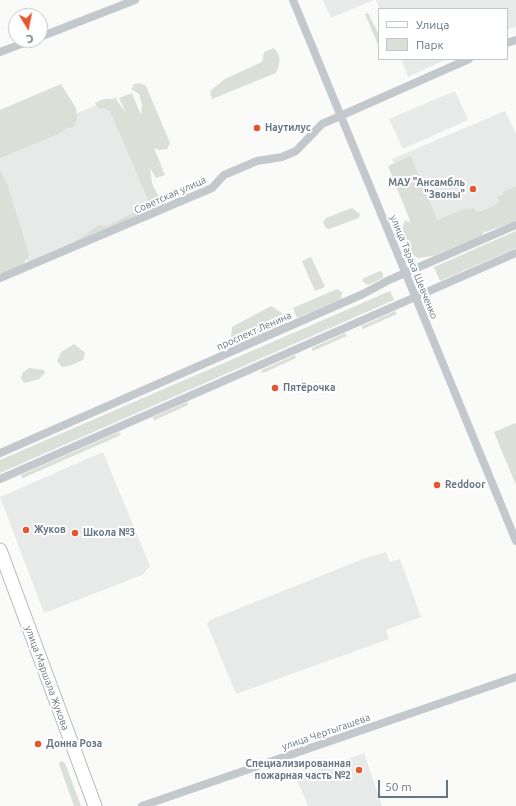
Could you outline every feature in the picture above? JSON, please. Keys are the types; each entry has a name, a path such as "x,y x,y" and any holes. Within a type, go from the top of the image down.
{"main road":[{"name":"улица Маршала Жукова","path":"0,550 95,806"}],"street":[{"path":"48,34 135,0"},
{"name":"улица Тараса Шевченко","path":"293,0 516,541"},
{"path":"0,52 11,48"},
{"name":"Советская улица","path":"0,278 212,188 224,175 257,161 282,157 296,151 322,124 467,60"},
{"name":"проспект Ленина","path":"0,453 363,294 405,273 516,225"},
{"path":"0,480 516,252"},
{"name":"улица Чертыгашева","path":"142,806 516,677"}],"shaded area":[{"path":"323,0 374,0 331,18"},
{"path":"376,0 516,0 516,26 508,30 508,8 380,8"},
{"path":"401,60 445,60 408,77"},
{"path":"455,91 468,120 403,149 389,119"},
{"path":"116,97 162,207 29,264 0,194 0,145"},
{"path":"505,111 516,134 516,212 430,248 392,159"},
{"name":"Школа №3","path":"103,452 150,566 142,575 44,613 0,497"},
{"path":"386,552 390,562 400,559 421,617 386,630 389,639 236,694 207,624 210,620 363,559"},
{"path":"364,753 382,806 308,806 296,778"}],"green space":[{"path":"368,13 378,33 378,45 365,14"},
{"path":"274,48 280,60 276,73 212,99 210,91 225,79 262,62 264,52"},
{"path":"140,83 146,86 170,143 167,149 159,150 154,148 165,175 156,178 150,168 152,184 164,207 75,245 74,242 99,225 108,226 150,204 110,111 103,108 99,109 95,103 105,99 114,100 126,113 119,98 132,93 141,115 142,105 139,94 131,89 134,84"},
{"path":"61,84 76,108 77,119 74,127 67,128 58,134 0,158 0,110"},
{"path":"411,156 437,220 462,210 473,208 478,212 496,205 499,201 497,197 503,195 503,192 516,186 516,221 483,233 481,236 433,256 418,258 408,250 402,242 402,233 405,220 411,223 388,166"},
{"path":"0,170 7,183 29,255 18,269 0,273"},
{"path":"352,208 360,214 359,218 329,229 326,228 323,222 326,218"},
{"path":"516,231 516,248 440,281 434,267"},
{"path":"311,257 325,287 315,291 302,261"},
{"path":"380,271 383,273 383,278 368,285 362,281 364,278"},
{"path":"337,289 342,292 341,299 297,318 293,308"},
{"path":"390,291 394,300 0,473 0,460"},
{"path":"271,306 282,313 287,324 238,345 231,340 232,327"},
{"path":"395,311 397,314 363,329 362,328 362,326"},
{"path":"345,333 347,336 313,351 312,350 312,348"},
{"path":"74,344 85,353 83,360 69,366 62,367 57,361 61,352"},
{"path":"295,355 296,358 263,373 261,372 262,370"},
{"path":"30,368 44,370 45,373 39,379 24,383 21,378 23,372"},
{"path":"187,402 188,405 155,420 153,419 153,417"},
{"path":"516,423 516,485 494,432"},
{"path":"119,432 121,435 23,478 21,477 21,475"},
{"path":"61,761 65,763 81,806 74,806 59,764"}],"place":[{"name":"Наутилус","path":"257,128"},
{"name":"МАУ \"Ансамбль \"Звоны\"","path":"473,189"},
{"name":"Пятёрочка","path":"275,388"},
{"name":"Reddoor","path":"437,485"},
{"name":"Жуков","path":"26,530"},
{"name":"Школа №3","path":"75,533"},
{"name":"Донна Роза","path":"38,744"},
{"name":"Специализированная пожарная часть №2","path":"359,770"}]}
